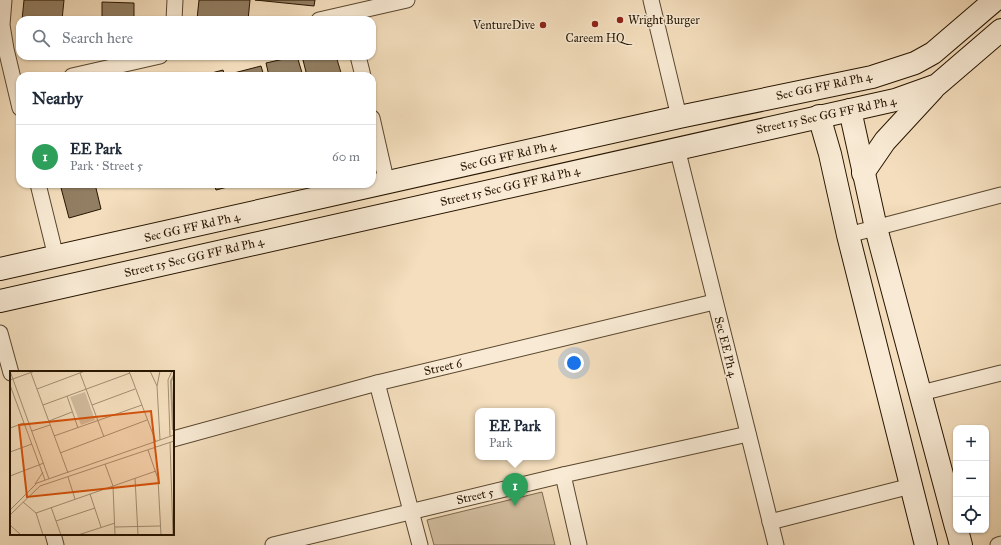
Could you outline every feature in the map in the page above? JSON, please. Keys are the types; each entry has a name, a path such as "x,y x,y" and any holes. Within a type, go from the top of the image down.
{"main road":[{"name":"Sec GG FF Rd Ph 4","path":"376,186 679,117 872,77 916,63 933,53 995,0"},
{"name":"Street 15 Sec GG FF Rd Ph 4","path":"0,301 895,100 937,85 1001,30"},
{"path":"863,173 885,141 937,85"},
{"path":"850,110 876,228 953,516"},
{"path":"820,116 848,235 926,545"},
{"name":"Sec GG FF Rd Ph 4","path":"0,269 368,188"},
{"path":"958,533 961,545"}],"street":[{"path":"4,0 2,25 6,49 16,82"},
{"path":"174,16 175,0"},
{"path":"333,16 350,11 407,0"},
{"path":"651,0 679,117"},
{"path":"90,72 142,60"},
{"path":"359,60 362,72"},
{"path":"376,137 386,184"},
{"name":"Sec EE Ph 4","path":"677,148 714,302 776,545"},
{"path":"39,188 56,257"},
{"path":"848,235 1001,195"},
{"name":"Street 6","path":"174,439 377,383 714,302"},
{"path":"0,333 10,371"},
{"path":"921,393 1001,373"},
{"path":"377,383 420,545"},
{"name":"Street 5","path":"273,545 563,475 748,434"},
{"path":"563,475 579,545"},
{"path":"770,522 911,486"},
{"path":"53,535 56,545"}],"shaded area":[{"path":"542,492 555,545 434,545 427,520"}],"building":[{"path":"24,0 64,0 62,16 22,16"},
{"path":"199,0 250,0 248,16 197,16"},
{"path":"255,0 315,0 314,6"},
{"path":"102,2 134,3 134,16 102,16"},
{"path":"279,60 298,60 302,72 268,72 266,63"},
{"path":"303,60 337,60 341,72 306,72"},
{"path":"261,66 263,72 238,72"},
{"path":"61,188 96,188 101,209 69,218"}],"place":[{"name":"Wright Burger","path":"620,20"},
{"name":"Careem HQ","path":"595,24"},
{"name":"VentureDive","path":"543,25"},
{"name":"EE Park","path":"515,506"}]}
